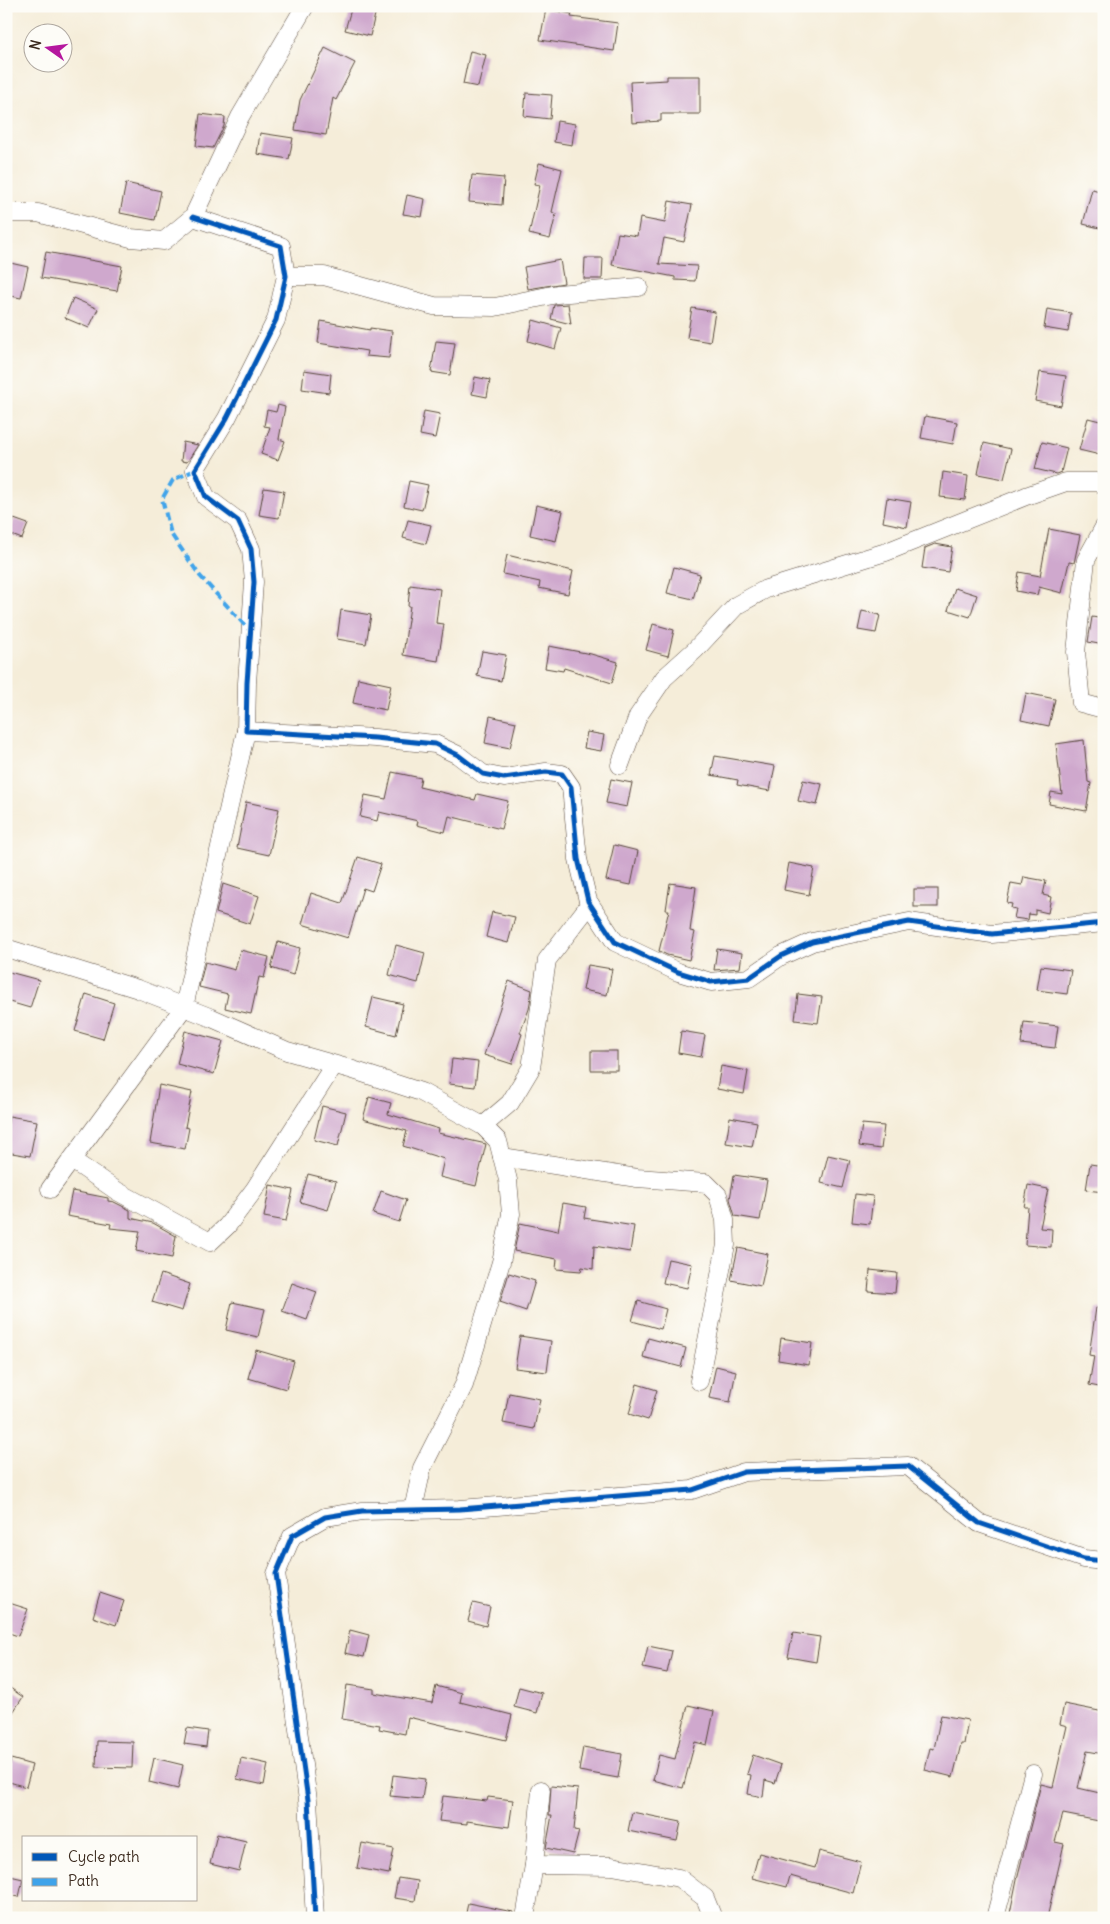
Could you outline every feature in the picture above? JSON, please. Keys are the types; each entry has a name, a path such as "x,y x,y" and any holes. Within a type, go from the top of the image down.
{"street":[{"path":"6,213 38,214 131,238 164,241 193,217 240,117 305,6"},
{"path":"50,1189 184,1007 246,731 247,684 254,582 251,549 238,522 206,498 195,470 227,418 276,320 286,276 281,246 193,217"},
{"path":"286,276 324,276 434,306 495,307 557,294 639,287"},
{"path":"620,765 638,716 664,678 695,650 737,605 766,589 886,552 1066,482 1102,482 1104,486"},
{"path":"1104,527 1086,560 1076,652 1081,703 1104,707"},
{"path":"246,731 374,738 435,744 458,755 483,774 504,778 546,772 562,774 571,787 578,859 590,904 615,942 678,972 711,982 749,978 781,956 812,942 909,922 992,934 1104,923"},
{"path":"483,1126 510,1102 532,1068 547,960 590,904"},
{"path":"6,948 138,989 212,1018 287,1052 334,1064 420,1092 483,1126 498,1141 508,1180 511,1214 501,1262 464,1385 422,1468 413,1510"},
{"path":"72,1160 117,1191 210,1242 227,1226 254,1190 334,1064"},
{"path":"502,1157 637,1178 706,1183 718,1195 725,1220 726,1245 699,1381"},
{"path":"315,1918 308,1800 276,1574 292,1536 325,1517 362,1511 460,1509 692,1490 744,1472 908,1466 979,1523 1084,1559 1104,1561"},
{"path":"995,1918 1033,1774"},
{"path":"525,1918 534,1865 541,1790"},
{"path":"534,1865 612,1866 679,1878 705,1898 713,1918"}],"building":[{"path":"352,6 377,6 370,36 345,30"},
{"path":"546,9 572,14 571,17 618,23 614,51 540,40"},
{"path":"325,48 355,63 336,100 333,98 326,135 295,130 300,100"},
{"path":"470,51 486,55 478,87 463,84"},
{"path":"667,76 700,76 700,114 661,114 661,121 632,123 630,82 667,80"},
{"path":"526,93 552,95 550,119 524,116"},
{"path":"200,114 225,117 224,126 213,148 196,146"},
{"path":"557,121 575,124 572,145 554,142"},
{"path":"260,133 293,138 289,159 257,154"},
{"path":"539,163 562,169 552,212 556,214 550,239 529,234 540,185 534,184"},
{"path":"472,175 504,178 502,205 469,202"},
{"path":"126,183 161,191 155,220 120,213"},
{"path":"1092,189 1104,192 1104,229 1083,224"},
{"path":"407,195 425,199 422,217 403,214"},
{"path":"669,201 692,205 684,242 664,238 659,264 697,266 695,281 675,280 675,277 612,265 618,233 637,236 640,218 665,223"},
{"path":"46,252 122,266 117,291 41,278"},
{"path":"585,258 603,258 602,279 584,279"},
{"path":"560,260 564,283 528,289 524,267"},
{"path":"6,262 28,267 21,298 6,295"},
{"path":"73,298 98,309 89,328 65,318"},
{"path":"568,304 571,324 551,319 554,305"},
{"path":"692,308 715,312 710,342 687,338"},
{"path":"1047,309 1071,313 1068,332 1044,328"},
{"path":"533,320 561,328 555,349 528,341"},
{"path":"321,321 370,330 370,328 392,331 389,358 366,356 367,351 318,343"},
{"path":"436,341 455,343 450,375 431,372"},
{"path":"304,370 331,374 329,393 302,389"},
{"path":"1040,372 1066,376 1061,406 1035,401"},
{"path":"475,377 490,380 487,397 472,394"},
{"path":"278,405 285,407 279,439 285,441 278,460 261,454 270,427 264,426 267,410 276,412"},
{"path":"424,411 440,414 435,438 420,435"},
{"path":"925,416 957,422 953,444 921,438"},
{"path":"1088,418 1104,422 1104,456 1079,450"},
{"path":"183,442 198,445 187,462 181,461"},
{"path":"1042,442 1067,448 1061,472 1056,474 1035,469"},
{"path":"984,443 1011,449 1004,479 978,474"},
{"path":"943,472 968,476 965,500 940,497"},
{"path":"409,481 428,485 422,510 404,506"},
{"path":"264,488 284,491 279,518 259,515"},
{"path":"887,498 911,502 907,527 883,522"},
{"path":"536,505 563,511 556,541 530,535"},
{"path":"14,519 28,524 22,539 9,534"},
{"path":"408,520 431,525 426,544 403,538"},
{"path":"1049,529 1080,535 1074,563 1069,562 1062,593 1039,587 1037,595 1016,591 1019,572 1040,576"},
{"path":"935,544 952,547 948,572 922,568 925,548"},
{"path":"507,555 573,571 568,594 539,588 540,582 503,574"},
{"path":"674,567 700,574 693,599 667,593"},
{"path":"410,585 440,589 436,623 444,624 438,661 403,655 410,606 408,606"},
{"path":"955,588 977,595 970,617 948,610"},
{"path":"341,610 371,615 366,644 337,639"},
{"path":"862,611 880,615 876,633 858,630"},
{"path":"1092,617 1104,619 1104,645 1088,642"},
{"path":"653,624 674,630 668,656 646,650"},
{"path":"549,646 591,654 618,662 612,683 564,668 563,671 545,668"},
{"path":"482,651 506,655 501,681 477,676"},
{"path":"358,678 391,685 386,710 353,703"},
{"path":"1026,693 1055,699 1049,726 1021,720"},
{"path":"490,716 516,722 510,748 485,743"},
{"path":"587,732 604,735 601,751 584,748"},
{"path":"1084,740 1088,782 1091,783 1086,811 1049,804 1051,792 1062,794 1056,744"},
{"path":"715,756 775,766 770,791 737,785 738,780 711,775"},
{"path":"392,772 421,778 419,787 475,800 477,794 508,801 501,829 449,816 445,832 417,825 418,821 379,812 377,821 360,817 365,795 386,799"},
{"path":"611,779 632,783 627,807 606,803"},
{"path":"803,780 822,784 817,805 798,801"},
{"path":"246,802 279,809 269,855 237,848"},
{"path":"614,845 638,851 631,885 606,880"},
{"path":"358,857 381,864 372,891 363,888 348,938 302,924 311,893 342,903"},
{"path":"789,863 814,868 809,895 784,890"},
{"path":"1024,877 1046,881 1043,895 1051,897 1048,913 1035,910 1035,915 1029,914 1028,920 1014,918 1016,909 1011,908 1012,904 1007,903 1011,883 1022,885"},
{"path":"670,883 696,887 690,931 695,932 689,960 667,955 659,951 669,910 666,910"},
{"path":"223,884 259,896 250,924 216,913"},
{"path":"914,889 938,889 938,907 914,907"},
{"path":"492,912 515,917 508,943 486,937"},
{"path":"278,942 300,948 293,975 271,968"},
{"path":"396,945 425,953 418,983 389,975"},
{"path":"717,949 742,953 740,968 714,970"},
{"path":"240,950 269,957 264,978 259,977 251,1014 225,1008 228,994 199,987 205,962 235,970"},
{"path":"588,965 612,969 607,995 583,990"},
{"path":"1041,966 1071,970 1067,994 1037,990"},
{"path":"9,972 39,980 30,1008 6,1001 6,982"},
{"path":"509,981 532,990 529,1009 520,1033 522,1034 512,1064 484,1055"},
{"path":"86,994 114,1003 103,1039 75,1031"},
{"path":"798,994 822,997 818,1023 795,1020"},
{"path":"373,997 403,1004 396,1035 366,1027"},
{"path":"1024,1022 1058,1026 1055,1048 1021,1044"},
{"path":"185,1031 223,1041 214,1074 177,1064"},
{"path":"681,1031 705,1035 701,1057 678,1053"},
{"path":"591,1051 617,1051 617,1070 591,1070"},
{"path":"452,1059 478,1062 475,1087 449,1084"},
{"path":"721,1066 748,1071 744,1094 717,1089"},
{"path":"159,1085 192,1092 185,1127 189,1128 185,1149 150,1143"},
{"path":"369,1097 391,1103 388,1114 439,1129 438,1133 486,1144 476,1186 440,1177 444,1159 403,1146 407,1131 363,1119"},
{"path":"322,1106 346,1112 338,1146 314,1140"},
{"path":"9,1116 37,1121 30,1156 6,1152 6,1133"},
{"path":"730,1117 757,1122 752,1147 726,1143"},
{"path":"862,1124 884,1126 881,1149 859,1146"},
{"path":"828,1155 850,1160 843,1188 821,1183"},
{"path":"1090,1164 1104,1166 1104,1192 1086,1190"},
{"path":"308,1174 336,1181 328,1210 300,1202"},
{"path":"734,1175 767,1180 760,1220 735,1216 730,1199"},
{"path":"270,1185 293,1190 286,1221 264,1217"},
{"path":"1028,1185 1048,1189 1040,1228 1052,1229 1051,1247 1025,1245 1028,1207 1024,1207"},
{"path":"72,1191 108,1198 108,1201 130,1210 130,1218 153,1223 176,1236 172,1258 136,1251 140,1231 110,1228 111,1224 67,1216"},
{"path":"381,1191 406,1200 399,1222 373,1214"},
{"path":"855,1194 873,1196 870,1224 852,1222"},
{"path":"563,1203 586,1207 584,1218 634,1226 630,1252 594,1246 593,1269 582,1267 581,1271 556,1269 557,1259 514,1251 520,1223 558,1231"},
{"path":"738,1248 768,1254 761,1286 731,1280"},
{"path":"668,1259 692,1264 687,1288 663,1283"},
{"path":"870,1270 897,1273 895,1293 868,1291"},
{"path":"509,1273 535,1281 526,1311 500,1302"},
{"path":"161,1274 190,1284 182,1311 152,1302"},
{"path":"292,1283 317,1292 307,1320 282,1311"},
{"path":"638,1301 666,1309 661,1329 632,1321"},
{"path":"232,1302 265,1309 258,1337 226,1330"},
{"path":"1096,1308 1104,1309 1104,1388 1089,1385 1094,1356 1089,1355"},
{"path":"520,1336 551,1341 547,1372 515,1368"},
{"path":"648,1338 686,1348 681,1367 643,1357"},
{"path":"781,1338 812,1343 809,1365 778,1360"},
{"path":"256,1350 294,1361 286,1389 248,1378"},
{"path":"716,1366 736,1371 730,1402 709,1398"},
{"path":"637,1384 657,1390 648,1420 629,1414"},
{"path":"509,1393 540,1399 534,1429 503,1423"},
{"path":"100,1593 124,1601 116,1625 93,1617"},
{"path":"6,1602 28,1609 18,1636 6,1632"},
{"path":"473,1603 490,1607 486,1626 468,1621"},
{"path":"350,1630 369,1635 364,1657 345,1653"},
{"path":"793,1633 820,1637 816,1662 788,1657"},
{"path":"648,1646 672,1651 667,1673 643,1668"},
{"path":"6,1685 23,1697 6,1723"},
{"path":"347,1685 374,1689 374,1693 432,1703 436,1686 462,1693 460,1702 512,1715 506,1740 408,1717 405,1734 379,1729 380,1725 342,1719"},
{"path":"519,1687 542,1693 537,1713 514,1707"},
{"path":"1064,1704 1104,1712 1104,1754 1087,1751 1078,1788 1104,1794 1104,1822 1063,1814 1055,1842 1064,1844 1047,1918 1009,1918 1041,1784 1053,1787 1067,1726 1060,1724"},
{"path":"688,1705 714,1711 707,1745 695,1742 683,1788 653,1780 659,1755 675,1759"},
{"path":"941,1715 968,1720 964,1744 961,1744 953,1777 925,1770 930,1748 934,1749"},
{"path":"187,1728 208,1731 206,1747 184,1744"},
{"path":"97,1741 133,1742 132,1768 96,1767"},
{"path":"583,1747 622,1754 618,1778 579,1771"},
{"path":"753,1755 781,1765 775,1783 765,1780 763,1797 748,1794 751,1775 747,1774"},
{"path":"154,1758 183,1765 178,1789 149,1782"},
{"path":"241,1758 268,1764 264,1785 237,1779"},
{"path":"11,1759 32,1765 26,1787 6,1781"},
{"path":"393,1775 425,1779 422,1799 390,1796"},
{"path":"551,1786 578,1789 574,1830 579,1831 573,1854 546,1848 552,1815 549,1815"},
{"path":"443,1796 487,1801 488,1797 513,1800 509,1827 467,1821 467,1824 439,1821"},
{"path":"632,1812 681,1822 677,1841 628,1831"},
{"path":"217,1834 246,1841 239,1871 210,1864"},
{"path":"362,1843 394,1849 389,1874 357,1868"},
{"path":"819,1851 861,1862 853,1893 790,1876 787,1887 752,1878 759,1853 815,1868"},
{"path":"6,1875 22,1879 19,1897 6,1894"},
{"path":"398,1878 418,1881 415,1901 394,1898"},
{"path":"468,1903 513,1912 512,1918 465,1918"}],"marked path":[{"path":"195,470 173,480 162,499 171,534 200,576 250,631"}],"cycle path":[{"path":"193,217 281,246 286,276 276,320 227,418 195,470 206,497 238,521 251,549 254,582 247,683 246,731 375,738 435,744 458,755 483,774 504,778 546,772 562,774 571,787 578,859 588,901 615,942 678,972 711,982 749,978 781,956 812,942 909,922 992,934 1104,923"},
{"path":"315,1918 308,1800 276,1574 292,1536 325,1517 362,1511 460,1509 692,1490 744,1472 908,1466 979,1523 1084,1559 1104,1561"}]}
